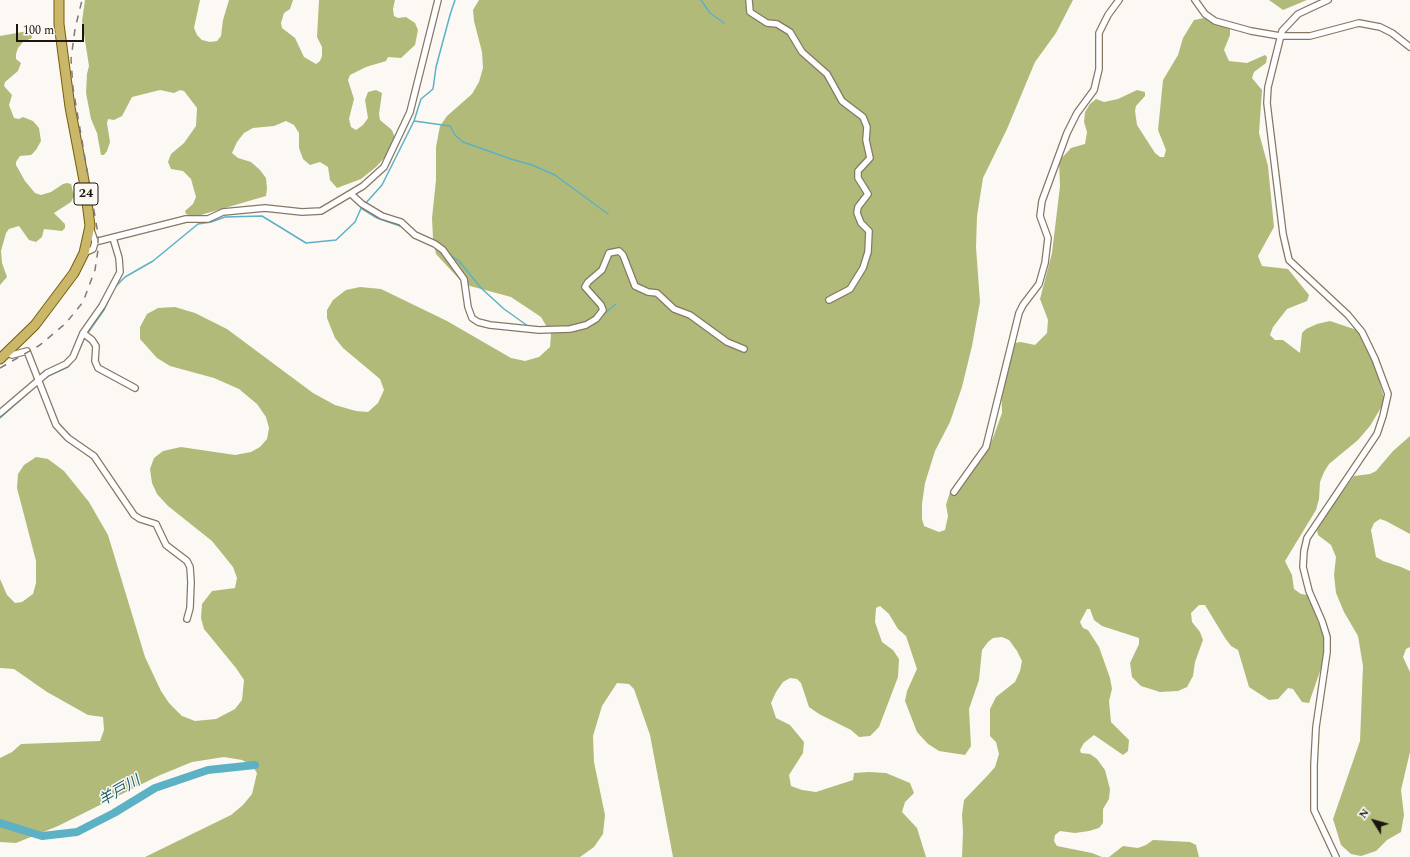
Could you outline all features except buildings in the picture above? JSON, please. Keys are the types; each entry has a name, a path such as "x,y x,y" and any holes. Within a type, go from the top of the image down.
{"main road":[{"name":"24","path":"3,355 34,325 74,273 84,253 90,226 85,186 70,107 60,24 59,0"}],"street":[{"path":"95,242 180,221 208,219 223,212 265,208 302,212 321,211 351,194 373,178 384,167 407,121 414,101 419,73 438,0"},
{"path":"749,0 750,12 767,23 777,24 790,32 802,52 827,74 842,101 863,117 867,127 866,140 870,158 858,171 858,178 868,194 858,207 857,213 861,223 869,231 868,252 863,268 850,289 829,300"},
{"path":"954,492 986,447 1019,312 1039,284 1045,263 1048,238 1040,216 1042,201 1067,133 1077,113 1094,90 1099,68 1099,33 1108,15 1119,0"},
{"path":"1195,0 1205,14 1215,21 1238,28 1280,36 1310,36 1359,23 1380,27 1392,33 1410,47"},
{"path":"1328,0 1298,14 1292,19 1280,36 1268,87 1267,103 1283,234 1289,260 1348,315 1362,332 1376,359 1388,394 1383,416 1376,434 1308,538 1304,551 1303,567 1309,591 1327,637 1327,659 1316,727 1314,810 1336,857"},
{"path":"351,194 362,204 382,216 401,222 415,235 436,244 443,250 464,279 468,308 472,318 478,322 490,325 539,330 570,329 586,325 596,319 603,310 601,305 585,287 588,282 602,270 609,253 619,251 623,255 635,286 648,292 657,293 674,309 690,315 727,342 744,349"},
{"path":"84,253 89,253 93,250 95,242 90,226"},
{"path":"0,413 39,382 47,373 66,364 72,357 120,272 119,258 113,238"},
{"path":"86,334 96,346 95,361 98,368 135,388"},
{"path":"3,355 12,355 26,351 56,425 68,438 94,456 134,515 140,519 156,524 166,545 188,561 191,582 190,608 187,619"}],"green space":[{"path":"85,0 200,0 194,28 197,35 202,40 210,42 217,41 221,36 223,20 229,0 293,0 290,9 284,13 281,23 282,28 295,38 304,57 316,64 320,61 322,56 322,47 317,37 319,0 395,0 393,9 394,16 398,18 406,17 415,23 418,30 415,45 401,58 388,57 386,61 366,67 350,75 348,80 354,99 349,119 351,127 356,130 363,125 368,118 365,100 368,92 376,90 382,93 379,114 380,120 392,130 395,138 386,156 376,167 361,179 337,188 330,180 328,167 320,162 310,165 303,159 299,148 299,133 294,125 286,121 274,126 253,128 244,133 237,142 232,153 238,158 251,162 260,170 266,178 266,196 194,217 186,214 185,211 193,204 196,197 191,179 183,171 171,169 168,162 171,154 184,143 196,126 197,108 184,91 180,90 174,93 160,90 132,97 122,116 114,120 108,119 107,123 110,142 107,151 104,155 101,155 97,133 91,119 86,93 89,66 82,21"},
{"path":"479,0 1073,0 1056,33 1035,62 1007,129 983,178 977,216 976,247 980,302 972,346 962,387 950,422 935,451 925,483 922,504 922,519 924,526 939,532 945,530 948,516 946,505 950,492 977,457 988,449 993,438 1002,413 1001,382 1014,343 1021,342 1035,345 1047,333 1048,320 1040,299 1052,253 1060,186 1059,161 1071,148 1085,144 1087,132 1084,122 1085,112 1090,104 1096,99 1104,102 1118,99 1137,90 1145,92 1145,96 1136,106 1135,111 1137,125 1155,153 1160,157 1164,157 1166,150 1158,130 1163,80 1178,55 1183,38 1194,20 1204,18 1230,28 1230,35 1224,50 1229,61 1247,63 1265,55 1267,57 1266,63 1254,72 1252,78 1262,90 1259,133 1268,166 1274,227 1258,256 1262,266 1288,269 1309,295 1307,301 1287,309 1273,327 1270,335 1275,340 1283,340 1300,353 1302,333 1306,329 1317,324 1330,321 1357,330 1363,336 1370,349 1385,401 1370,426 1358,440 1329,464 1324,472 1320,482 1319,499 1316,510 1285,561 1292,575 1294,589 1301,594 1308,595 1323,635 1327,651 1309,703 1302,702 1293,689 1288,688 1278,699 1269,700 1249,687 1238,650 1231,646 1225,638 1205,605 1199,605 1191,613 1192,622 1200,632 1203,640 1195,662 1193,676 1187,687 1178,691 1160,692 1141,686 1132,677 1130,663 1139,644 1139,638 1102,626 1094,620 1090,609 1087,609 1080,622 1083,628 1088,630 1099,647 1110,678 1112,689 1109,701 1111,722 1129,740 1128,751 1123,755 1094,735 1084,743 1080,750 1081,753 1090,754 1097,759 1105,770 1110,789 1109,799 1103,809 1103,823 1099,828 1089,831 1075,833 1060,831 1055,835 1054,841 1057,846 1092,853 1102,857 962,857 962,815 964,800 995,767 999,754 996,742 990,736 990,709 996,697 1015,682 1020,671 1022,661 1009,640 1002,637 993,638 988,642 982,650 979,680 969,709 971,746 965,755 939,751 928,744 917,732 905,701 907,691 917,669 906,636 898,629 889,614 880,606 876,608 875,622 882,642 893,650 899,659 898,677 879,727 870,736 859,737 851,730 819,714 809,707 801,683 797,679 790,678 783,682 771,703 776,718 790,725 804,742 803,753 789,775 791,786 802,790 816,792 853,780 854,773 869,772 886,773 910,783 914,793 905,802 902,812 917,828 926,857 673,857 650,735 634,689 629,684 617,683 602,706 593,736 594,762 605,815 603,834 594,847 580,857 145,857 231,815 243,805 252,794 257,773 252,765 242,760 224,757 192,762 158,776 58,826 16,843 0,842 0,758 12,752 21,744 100,741 104,730 103,717 88,715 47,692 14,669 0,668 0,579 7,595 15,603 22,602 33,594 36,583 36,561 17,488 18,474 24,465 36,457 48,459 64,471 89,502 108,535 145,657 161,691 169,703 182,716 195,721 216,719 235,709 242,700 244,680 204,629 201,618 202,604 212,591 235,588 237,578 233,567 212,541 168,506 157,494 152,483 150,469 154,458 163,451 181,447 235,455 251,452 260,447 267,439 269,428 266,417 257,404 239,389 214,378 170,366 157,358 140,339 140,327 147,314 158,308 175,307 195,313 227,329 313,393 335,405 356,411 368,412 378,403 384,390 380,379 343,348 335,338 327,318 327,310 333,300 346,290 360,287 381,289 447,321 511,358 525,361 539,357 550,347 551,334 541,317 511,297 470,286 460,280 436,254 433,239 432,218 436,180 436,147 440,126 447,116 472,94 479,82 483,68 482,52 474,21 473,10"},
{"path":"1269,0 1307,0 1283,10"},
{"path":"28,31 31,32 32,38 23,42 18,48 16,54 16,59 21,63 18,71 5,82 4,86 12,95 9,105 14,118 19,119 23,117 33,121 39,128 41,141 31,155 20,156 16,162 16,165 25,181 35,193 41,195 51,192 67,183 71,184 74,196 71,202 54,213 65,224 65,228 62,231 44,229 42,237 36,242 29,240 19,226 9,229 6,233 1,251 2,263 7,277 0,285 0,36"},
{"path":"1410,436 1410,534 1380,519 1374,523 1371,530 1376,557 1410,571 1410,647 1406,649 1403,657 1410,672 1410,752 1401,790 1404,815 1401,832 1387,840 1376,851 1361,856 1351,854 1341,845 1333,819 1360,741 1363,666 1358,636 1344,612 1336,593 1334,575 1336,557 1331,545 1318,535 1317,530 1320,523 1354,476 1370,474 1376,471 1393,451"},
{"path":"1153,840 1190,842 1196,845 1199,857 1109,857 1123,846 1138,848"}],"waterway":[{"path":"365,204 382,185 414,121 421,99 433,89 436,67 455,0"},
{"path":"701,0 710,13 724,23"},
{"path":"414,121 450,126 455,135 463,142 532,165 555,175 608,214"},
{"path":"114,288 125,277 153,261 198,224 211,222 225,217 262,216 306,243 336,240 355,222 362,206"},
{"path":"361,208 377,218 403,227"},
{"path":"450,255 459,261 481,288 504,309 528,326"},
{"path":"87,334 104,310 112,293"},
{"path":"600,317 616,304"},
{"path":"564,327 582,323"},
{"path":"536,327 546,327"},
{"path":"78,352 85,337"},
{"path":"46,377 68,367 72,362"},
{"path":"0,418 36,386"},
{"name":"羊戸川","path":"0,823 42,836 77,832 114,813 155,788 208,770 255,765"}],"railway":[{"path":"0,368 40,345 66,323 83,302 95,270 98,250 98,234 73,88 71,59 75,29 82,0"}]}
